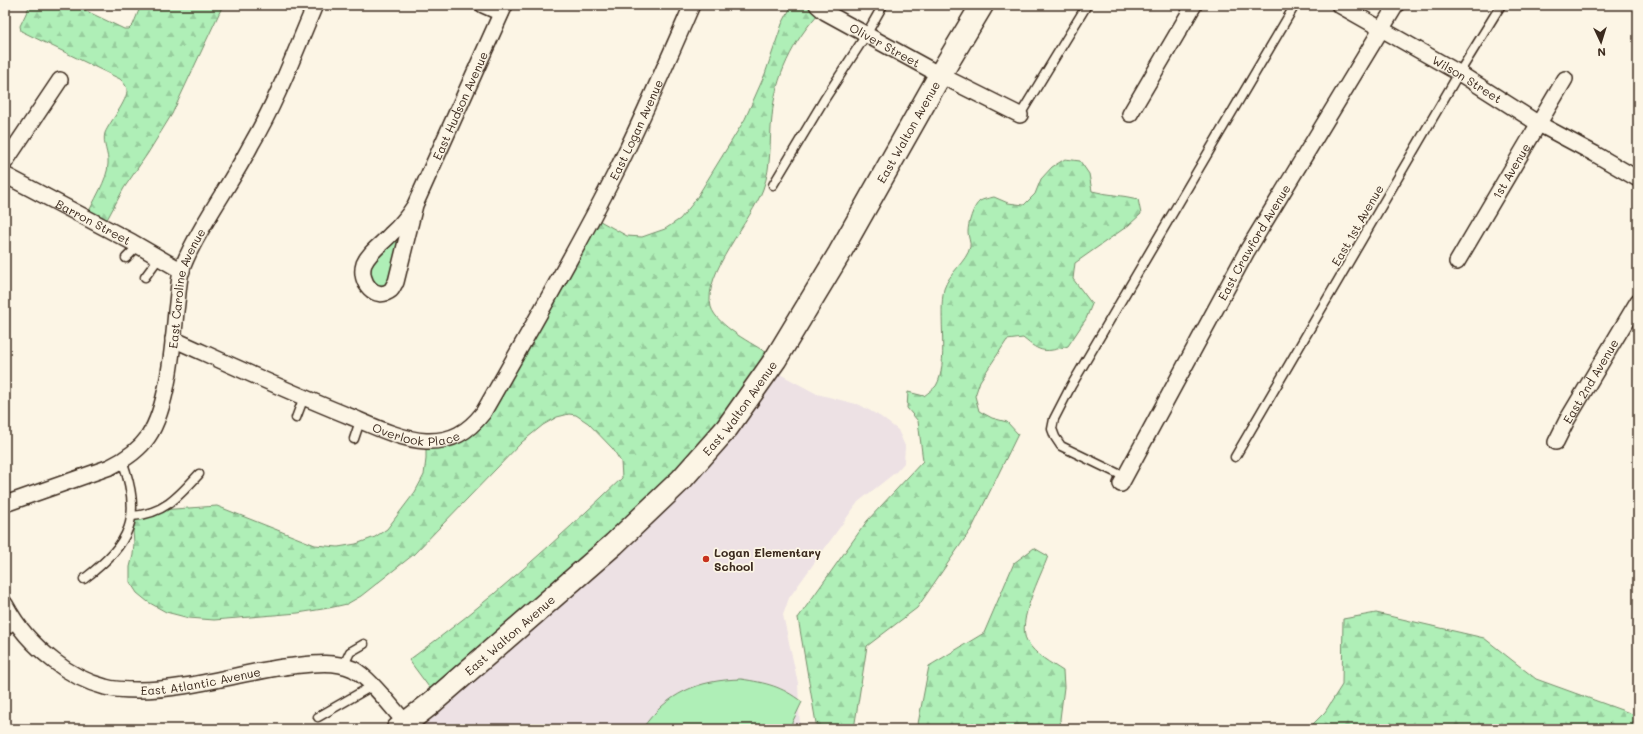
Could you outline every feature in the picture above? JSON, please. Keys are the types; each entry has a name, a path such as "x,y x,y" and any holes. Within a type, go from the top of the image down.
{"main road":[{"name":"East Walton Avenue","path":"402,726 614,544 681,480 719,438 775,360 982,5"}],"street":[{"name":"East Caroline Avenue","path":"5,504 93,473 122,460 147,439 156,425 166,388 173,339 178,286 182,271 192,246 267,116 315,5"},
{"path":"483,5 503,9"},
{"name":"East Logan Avenue","path":"574,252 638,126 692,5"},
{"name":"Oliver Street","path":"817,5 825,12 866,35 940,75 1020,115"},
{"path":"1130,114 1194,5"},
{"name":"Wilson Street","path":"1339,5 1459,73 1539,124 1638,179"},
{"name":"East Crawford Avenue","path":"1123,480 1247,251 1396,5"},
{"name":"East Hudson Avenue","path":"414,205 396,282 391,290 384,293 377,292 369,288 364,281 362,273 365,263 370,254 405,220 414,205 503,9"},
{"name":"1st Avenue","path":"1457,262 1565,79"},
{"path":"5,162 60,80"},
{"name":"Barron Street","path":"5,175 182,271"},
{"name":"Overlook Place","path":"173,339 385,431 426,441 441,440 464,433 483,413 574,252"},
{"name":"East 2nd Avenue","path":"1556,442 1567,420 1638,301"},
{"name":"East Atlantic Avenue","path":"5,604 10,627 33,643 63,668 84,680 106,688 129,690 176,688 255,671 309,664 334,664 352,669 372,686 402,726"}],"lane":[{"path":"773,185 824,100 884,5"},
{"path":"1020,115 1087,5"},
{"path":"1123,480 1060,446 1052,429 1054,419 1071,386 1140,267 1295,5"},
{"name":"East 1st Avenue","path":"1235,457 1459,73 1501,5"},
{"path":"126,258 138,246"},
{"path":"145,277 159,258"},
{"path":"296,418 304,397"},
{"path":"354,439 360,421"},
{"path":"84,579 106,561 116,550 129,528 132,516 130,485 122,460"},
{"path":"132,516 142,516 160,510 173,501 199,474"},
{"path":"343,667 350,652 364,644"},
{"path":"318,717 372,686"}],"shaded area":[{"name":"Logan Elementary School","path":"763,365 817,394 860,405 881,417 898,430 905,446 904,463 896,472 858,502 789,598 783,615 798,683 800,729 398,729"}],"green space":[{"path":"30,5 74,5 124,29 129,29 133,25 141,5 223,5 172,114 124,188 103,227 86,218 103,184 107,170 108,160 104,141 105,133 125,99 127,88 120,79 21,31 20,26"},
{"path":"792,5 815,5 820,12 810,23 794,47 781,74 774,102 766,180 757,202 721,263 714,279 710,294 711,307 720,321 736,334 769,354 723,425 437,698 409,660 493,595 571,526 622,478 621,462 613,449 588,423 576,415 569,414 557,417 543,425 522,442 413,555 361,596 347,604 298,613 214,620 189,618 166,612 148,602 137,593 130,582 130,567 134,543 132,517 160,510 217,506 315,545 338,547 356,544 375,537 387,529 415,492 424,475 426,442 464,433 593,217 627,236 642,237 665,229 680,219 694,202 745,119 765,74 782,24"},
{"path":"1065,159 1080,161 1089,174 1092,191 1138,199 1141,214 1129,225 1075,263 1073,279 1092,304 1086,319 1068,346 1054,350 1044,350 1034,347 1023,338 1007,340 980,381 975,396 979,411 992,418 1007,422 1018,434 972,528 917,608 867,646 854,729 817,729 798,618 867,521 923,461 918,421 907,408 908,392 924,396 936,386 940,377 943,353 942,299 946,283 968,252 970,245 968,229 973,211 977,203 980,201 994,197 1008,203 1024,205 1035,194 1041,179 1052,167"},
{"path":"405,220 399,272 377,292 365,263"},
{"path":"1034,548 1048,556 1027,611 1024,633 1027,641 1034,650 1063,671 1064,687 1060,719 1061,729 917,729 929,666 984,633 1014,563"},
{"path":"1376,613 1484,638 1536,679 1638,716 1638,729 1308,729 1325,712 1342,685 1343,619"},
{"path":"741,679 773,686 787,692 802,702 789,729 642,729 662,706 685,691 711,682"}],"place":[{"name":"Logan Elementary School","path":"706,559"}]}
